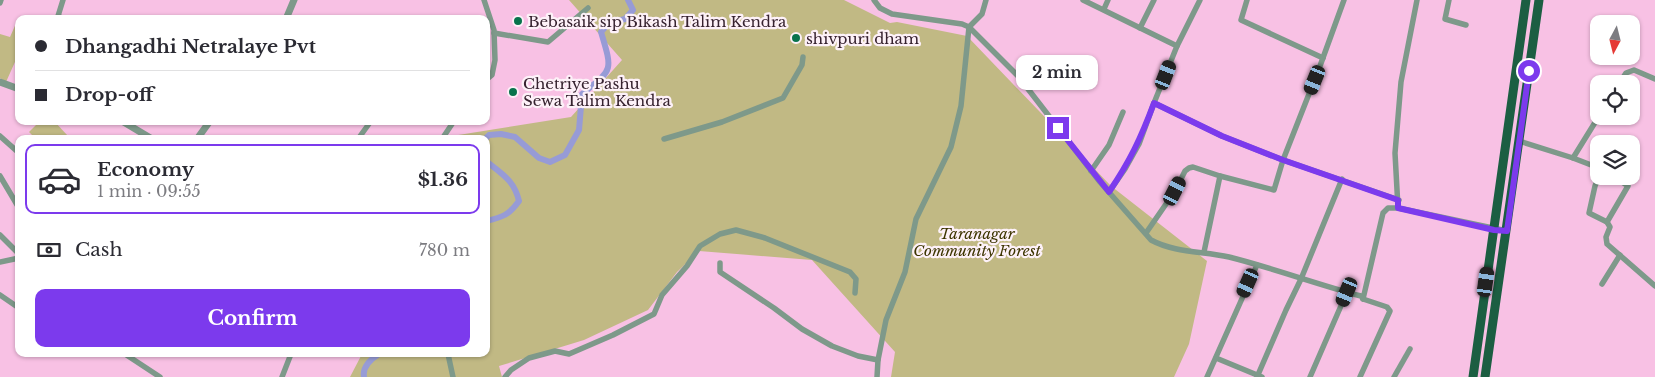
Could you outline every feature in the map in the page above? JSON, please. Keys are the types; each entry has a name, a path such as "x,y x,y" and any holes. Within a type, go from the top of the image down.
{"highway":[{"path":"1473,377 1526,0"},
{"path":"1485,377 1539,0"}],"street":[{"path":"58,15 63,0"},
{"path":"288,15 294,0"},
{"path":"484,0 490,14 494,33 495,60 490,77"},
{"path":"874,0 880,8 892,14 962,24 969,28 1018,76 1091,171 1151,240 1158,244 1183,251 1204,252 1257,265 1361,296 1390,310 1360,377"},
{"path":"877,377 878,360 886,320 909,257 916,219 951,147 961,106 969,28 982,14 986,0"},
{"path":"1083,0 1177,46"},
{"path":"1104,9 1108,0"},
{"path":"1140,28 1154,0"},
{"path":"1109,192 1125,170 1139,144 1177,46 1200,0"},
{"path":"1247,0 1241,20 1324,58"},
{"path":"1146,233 1171,197 1185,171 1189,168 1193,167 1274,190 1283,160 1324,58 1344,0"},
{"path":"1398,208 1395,153 1401,82 1417,0"},
{"path":"1449,0 1445,19 1466,26"},
{"path":"494,33 548,42 588,8"},
{"path":"664,139 722,122 783,98 802,65 803,57"},
{"path":"1625,75 1634,70 1655,78"},
{"path":"0,82 15,88"},
{"path":"1154,103 1222,136 1283,160 1398,200"},
{"path":"1091,171 1108,145 1124,112"},
{"path":"129,125 145,135"},
{"path":"1573,158 1593,125"},
{"path":"0,136 15,149"},
{"path":"1519,141 1590,165"},
{"path":"0,176 15,201"},
{"path":"1204,252 1220,176"},
{"path":"1216,358 1259,376 1342,179"},
{"path":"1595,185 1589,213 1607,222 1610,227 1606,242 1655,286"},
{"path":"1607,222 1628,186 1626,185"},
{"path":"1364,299 1383,212 1388,208 1398,208 1494,230 1507,231"},
{"path":"505,377 511,370 529,358 555,352 568,354 613,335 654,314 662,295 687,266 700,246 720,234 736,230 764,238 850,272 856,279 855,293"},
{"path":"0,235 15,250"},
{"path":"1602,284 1620,255"},
{"path":"0,262 15,259"},
{"path":"720,263 720,272 802,329 832,346 858,356 878,360"},
{"path":"1207,377 1257,265"},
{"path":"1310,377 1347,292"},
{"path":"0,295 15,305"},
{"path":"1394,377 1410,349"},
{"path":"130,357 160,377"},
{"path":"282,377 290,357"},
{"path":"449,357 453,377"}],"green space":[{"name":"Taranagar Community Forest","path":"569,0 844,0 890,23 897,22 967,36 1111,186 1207,261 1189,344 1174,377 891,377 895,352 812,260 699,251 677,272 648,310 584,340 499,366 502,377 350,377 360,357 490,357 490,135 458,135 571,117 622,60"},
{"path":"15,26 15,62 6,82 0,78 0,34 10,37"},
{"path":"36,125 58,125 67,135 32,135 29,132"}],"waterway":[{"path":"489,135 501,134 515,137 539,158 550,162 565,155 579,130 582,94 600,79 608,69 607,55 601,32 609,23 625,19 633,10 628,0"},
{"path":"490,164 511,183 519,201 505,215 490,220"},
{"path":"364,377 364,369 375,357"}],"place":[{"name":"Bebasaik sip Bikash Talim Kendra","path":"518,21"},
{"name":"shivpuri dham","path":"796,38"},
{"name":"Chetriye Pashu Sewa Talim Kendra","path":"513,92"}],"route":[{"path":"1058,128 1109,192 1125,170 1139,144 1154,103 1222,136 1283,160 1398,200 1398,208 1494,230 1507,231 1529,71"}]}
